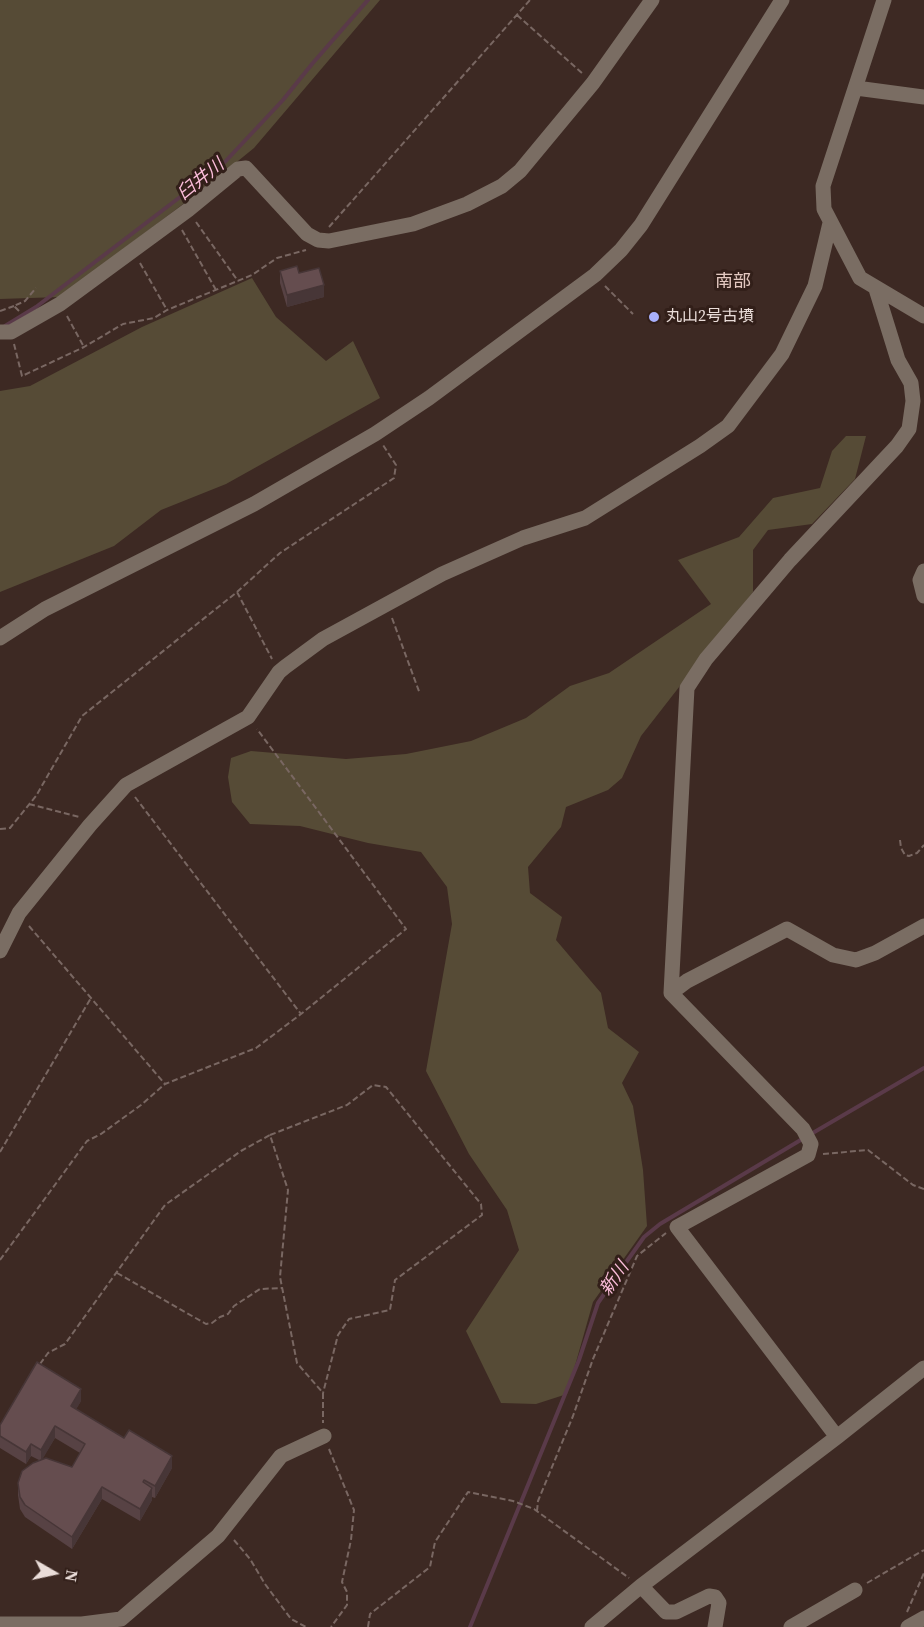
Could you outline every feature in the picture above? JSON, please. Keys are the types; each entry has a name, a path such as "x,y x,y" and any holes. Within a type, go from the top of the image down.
{"street":[{"path":"6,332 60,304 182,215 238,169 246,168 307,234 318,240 329,241 413,224 467,204 502,186 520,171 593,83 652,0"},
{"path":"0,638 45,609 254,504 375,434 429,398 595,275 621,250 641,225 782,0"},
{"path":"884,0 823,186 824,209 860,279 924,316"},
{"path":"856,88 924,97"},
{"path":"0,951 19,914 93,821 126,785 248,717 279,672 323,639 469,561 523,538 585,518 728,426 783,354 815,286 830,223"},
{"path":"837,1437 677,1227 809,1150 803,1129 671,993 687,688 706,659 790,560 897,446 909,429 913,401 911,384 898,360 876,289"},
{"path":"924,571 920,580 924,596"},
{"path":"671,993 687,981 787,929 833,955 856,960 875,953 924,926"},
{"path":"592,1627 640,1586 924,1368"},
{"path":"0,1624 82,1624 121,1619 218,1536 281,1456 324,1436"},
{"path":"640,1586 666,1612 676,1612 709,1596 715,1597 719,1603 715,1627"},
{"path":"791,1627 855,1590"},
{"path":"907,1621 924,1618"}],"path":[{"path":"6,332 22,376 84,348 123,324 154,318 167,310 252,275 277,258 309,249 530,0"},
{"path":"517,15 593,83"},
{"path":"182,215 238,281"},
{"path":"182,215 216,290"},
{"path":"133,250 167,310"},
{"path":"595,275 633,314"},
{"path":"0,311 25,301 36,288"},
{"path":"60,304 84,348"},
{"path":"14,306 20,312"},
{"path":"0,829 10,828 36,796 82,716 237,592 280,553 394,478 396,465 375,434"},
{"path":"237,592 279,672"},
{"path":"387,604 420,694"},
{"path":"0,1260 87,1141 101,1134 141,1105 165,1084 256,1048 406,929 248,717"},
{"path":"126,785 301,1014"},
{"path":"29,804 93,821"},
{"path":"900,840 901,848 905,855 909,856 917,853 924,845"},
{"path":"19,914 165,1084"},
{"path":"0,1152 91,998"},
{"path":"36,1371 48,1353 66,1344 165,1205 241,1151 270,1135 346,1105 373,1085 386,1087 481,1204 482,1215 395,1280 390,1310 349,1319 338,1335 323,1393 324,1436 354,1510 351,1540 342,1582 347,1592 347,1605 331,1627"},
{"path":"270,1135 288,1190 280,1277 297,1363 323,1393"},
{"path":"809,1150 868,1150 913,1185 924,1190"},
{"path":"537,1512 538,1500 573,1416 593,1359 637,1256 660,1236 677,1227"},
{"path":"117,1273 206,1324 213,1323 228,1314 234,1306 260,1288 282,1288"},
{"path":"368,1627 370,1614 430,1567 435,1542 468,1492 513,1501 534,1509 640,1586"},
{"path":"225,1528 250,1559 265,1584 291,1618 306,1627"},
{"path":"855,1590 924,1550"},
{"path":"907,1621 924,1573"}],"shaded area":[{"path":"0,0 380,0 254,148 211,183 60,297 0,299"},
{"path":"252,278 276,317 326,361 353,341 380,398 226,484 161,510 114,546 0,592 0,391 30,386 142,327"},
{"path":"846,436 866,436 855,479 812,524 768,530 753,550 753,592 641,736 622,778 608,790 566,807 561,827 528,867 530,893 562,917 556,940 601,993 608,1028 639,1052 622,1083 633,1106 643,1170 647,1226 593,1302 567,1394 536,1404 501,1403 466,1331 519,1250 507,1210 469,1154 426,1071 452,924 447,887 421,852 368,843 300,826 250,824 232,802 228,777 231,758 251,751 346,759 406,754 471,741 526,718 570,686 609,673 711,604 678,560 739,537 773,498 820,488 832,451"}],"building":[{"path":"297,266 299,273 319,268 324,285 287,295 280,271"},
{"path":"37,1362 81,1389 71,1406 124,1438 129,1430 172,1456 155,1486 144,1480 143,1482 152,1488 140,1509 102,1487 72,1537 25,1505 20,1497 18,1483 22,1471 46,1458 72,1467 85,1444 55,1426 41,1450 31,1444 26,1452 0,1436 0,1425"}],"waterway":[{"name":"臼井川","path":"5,326 36,307 222,165 283,100 368,0"},
{"name":"新川","path":"811,1134 924,1068"},
{"name":"新川","path":"470,1627 579,1360 598,1303 644,1237 660,1224 804,1138"}],"place":[{"name":"丸山2号古墳","path":"654,317"}],"district":[{"name":"南部","path":"733,282"}]}
